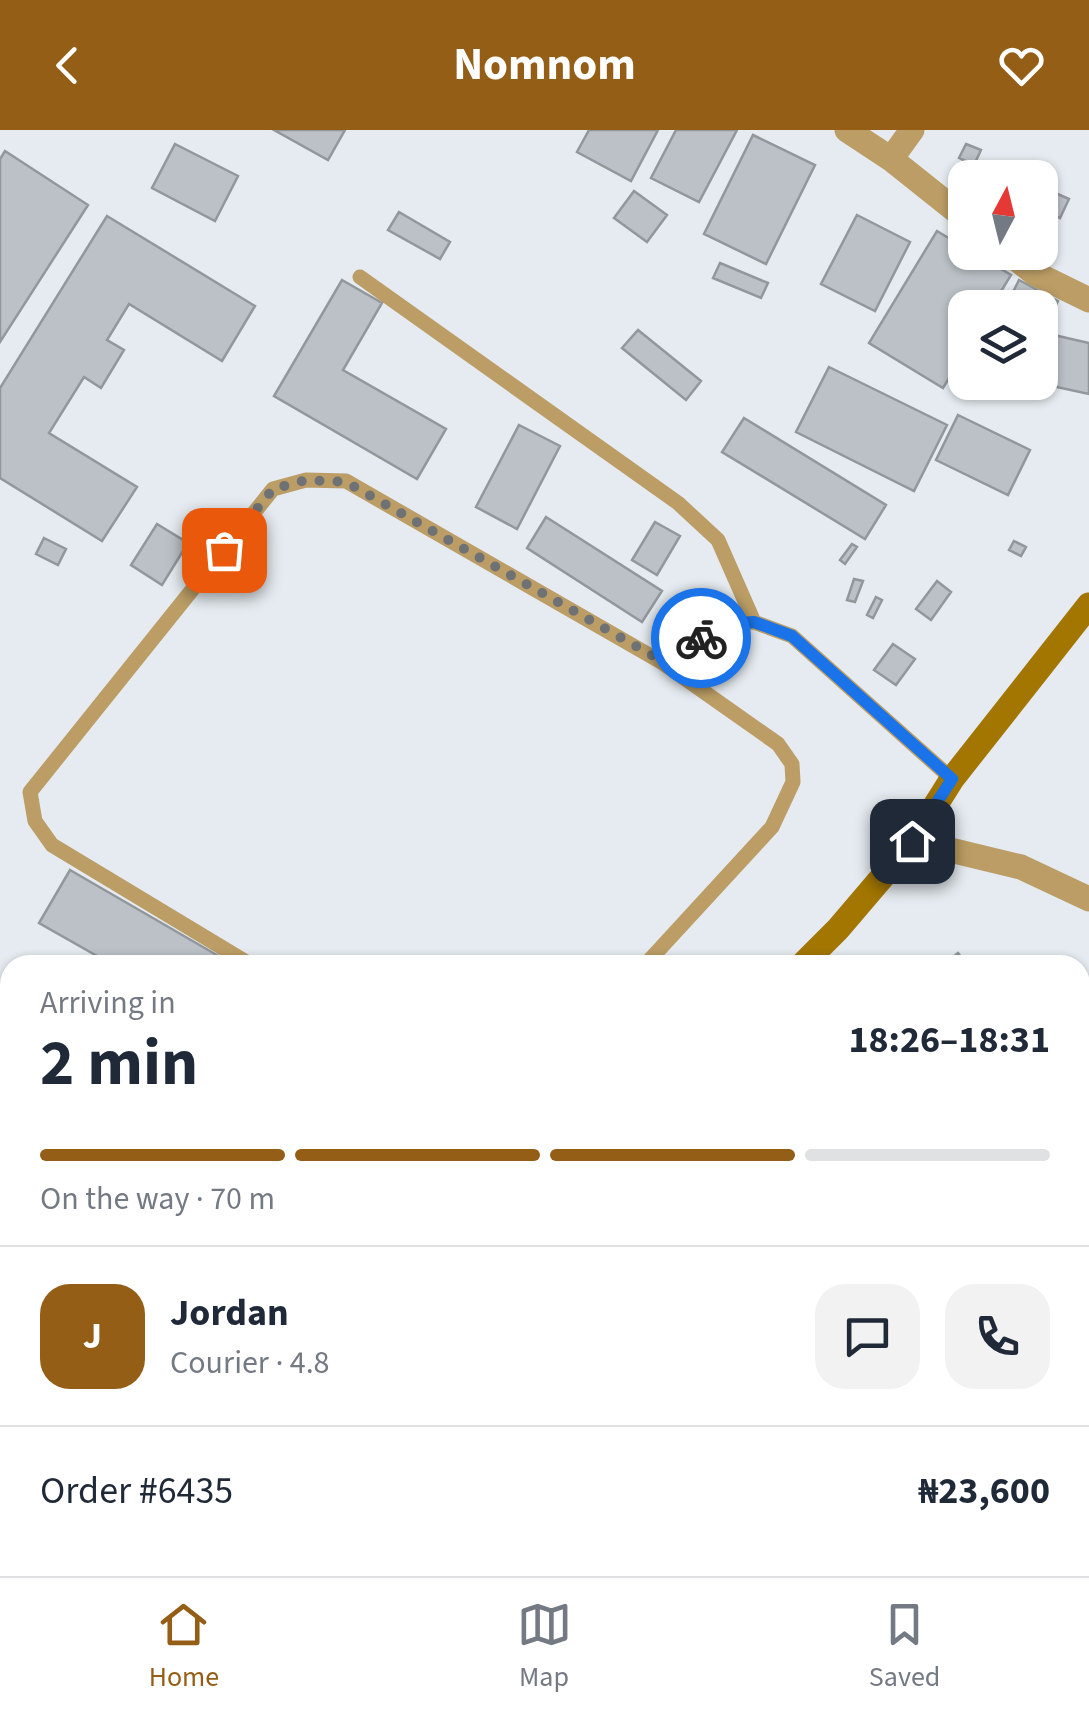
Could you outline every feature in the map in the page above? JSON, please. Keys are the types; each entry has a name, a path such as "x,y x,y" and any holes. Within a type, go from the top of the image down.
{"street":[{"path":"846,130 892,159 948,204"},
{"path":"892,159 912,130"},
{"path":"1030,270 1089,300"},
{"path":"812,955 912,841 952,779 1089,605"},
{"path":"912,841 1021,868 1089,899"}],"lane":[{"path":"360,278 678,503 718,540 754,622"},
{"path":"235,955 52,844 35,821 30,792 273,489 306,480 346,482 664,662 778,744 792,764 793,782 772,827 654,955"},
{"path":"664,662 721,624 754,622 792,636 952,779"}],"building":[{"path":"274,130 345,130 328,160"},
{"path":"589,130 658,130 631,181 577,152"},
{"path":"676,130 737,130 699,202 651,178"},
{"path":"753,135 815,165 766,264 704,234"},
{"path":"175,144 238,176 215,221 152,188"},
{"path":"966,144 981,150 976,160 959,158"},
{"path":"5,151 88,205 0,342 0,159"},
{"path":"634,191 667,215 647,242 614,218"},
{"path":"1058,194 1069,199 1058,217"},
{"path":"399,212 450,242 440,259 388,230"},
{"path":"857,215 910,242 875,311 821,284"},
{"path":"107,216 255,306 222,361 129,304 107,340 124,350 101,388 84,377 49,433 137,487 102,541 0,478 0,388"},
{"path":"937,231 948,238 948,270 1003,270 1011,275 1002,290 948,290 948,380 943,388 869,343"},
{"path":"720,263 768,283 761,298 713,278"},
{"path":"342,280 382,303 343,370 446,429 417,479 274,396"},
{"path":"1019,280 1038,290 1014,290"},
{"path":"638,330 701,381 686,400 622,348"},
{"path":"1058,336 1089,343 1089,394 1058,387"},
{"path":"829,367 947,425 914,491 796,432"},
{"path":"958,415 1030,450 1008,495 936,460"},
{"path":"744,418 886,505 865,539 722,452"},
{"path":"519,425 560,446 517,529 476,507"},
{"path":"546,517 662,591 642,622 527,548"},
{"path":"655,522 680,536 657,575 632,560"},
{"path":"157,524 188,543 162,585 131,565"},
{"path":"44,538 66,549 58,565 36,554"},
{"path":"1014,541 1026,547 1021,556 1009,550"},
{"path":"852,544 857,547 845,564 840,560"},
{"path":"854,579 863,581 855,602 847,600"},
{"path":"937,581 951,592 931,620 916,609"},
{"path":"876,597 882,600 873,618 867,615"},
{"path":"893,644 915,659 896,685 874,670"},
{"path":"70,870 217,955 95,955 39,923"}],"way so far":[{"path":"224,550 273,489 306,480 346,482 664,662 701,638"}],"route":[{"path":"701,638 721,624 754,622 792,636 952,779 912,841"}]}
